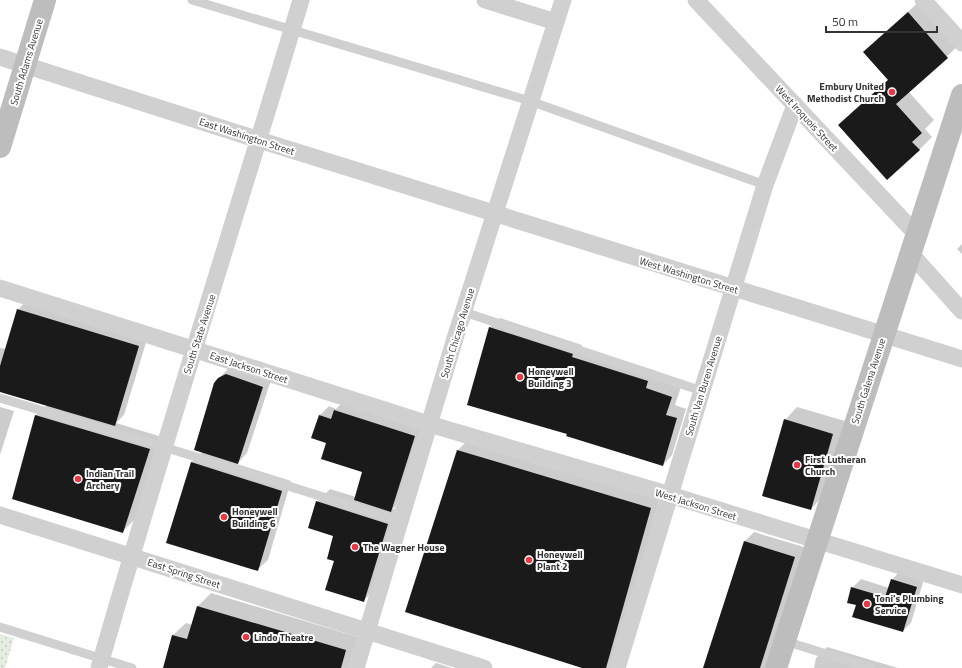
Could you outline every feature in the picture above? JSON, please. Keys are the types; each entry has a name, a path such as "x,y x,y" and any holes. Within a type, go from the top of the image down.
{"main road":[{"name":"South Adams Avenue","path":"0,147 46,0"},
{"name":"South Galena Avenue","path":"776,668 962,95"}],"street":[{"name":"South State Avenue","path":"100,663 193,349 259,140 300,0"},
{"path":"485,0 556,22"},
{"name":"South Chicago Avenue","path":"356,668 494,214 563,0"},
{"name":"West Iroquois Street","path":"696,0 795,105 914,245 962,311"},
{"path":"923,0 962,43"},
{"name":"East Washington Street","path":"0,57 494,214"},
{"name":"South Van Buren Avenue","path":"617,668 765,185 795,105"},
{"name":"West Washington Street","path":"494,214 962,359"},
{"name":"East Jackson Street","path":"0,288 429,424"},
{"name":"West Jackson Street","path":"429,424 670,495 962,586"},
{"name":"East Spring Street","path":"0,515 484,668"}],"lane":[{"path":"192,0 291,31 530,101 765,185"},
{"path":"464,312 702,390"},
{"path":"0,398 164,447 400,521"},
{"path":"0,627 100,663 132,668"},
{"path":"785,641 872,668"}],"shaded area":[{"path":"0,634 14,638 5,668 0,668"}],"building":[{"name":"Embury United Methodist Church","path":"908,12 948,58 896,104 922,133 912,142 920,150 887,180 838,125 888,80 863,52"},
{"path":"17,309 139,346 115,426 0,392 0,366"},
{"path":"489,327 573,354 572,357 648,381 646,388 672,397 666,415 677,418 663,466 566,436 567,434 467,405"},
{"path":"226,374 263,387 238,464 194,450 214,383 218,378"},
{"path":"334,410 415,436 391,512 354,500 362,472 321,459 326,443 311,438 319,415 331,419"},
{"path":"35,415 150,449 123,533 12,499"},
{"name":"First Lutheran Church","path":"784,419 833,434 811,510 762,496"},
{"name":"Honeywell Plant 2","path":"457,450 651,508 606,668 582,668 405,612"},
{"name":"Honeywell Building 6","path":"191,462 282,491 258,571 166,543"},
{"name":"The Wagner House","path":"316,501 388,524 364,602 325,590 334,561 327,559 333,536 308,528"},
{"path":"744,541 795,557 760,668 703,668"},
{"path":"891,579 917,587 903,632 852,617 856,605 847,603 851,587 885,597"},
{"name":"Lindo Theatre","path":"197,606 346,650 341,668 163,668 172,635 187,639"}],"place":[{"name":"Embury United Methodist Church","path":"892,92"},
{"name":"Honeywell Building 3","path":"520,377"},
{"name":"First Lutheran Church","path":"797,465"},
{"name":"Indian Trail Archery","path":"78,479"},
{"name":"Honeywell Building 6","path":"224,517"},
{"name":"The Wagner House","path":"355,547"},
{"name":"Honeywell Plant 2","path":"529,560"},
{"name":"Toni's Plumbing Service","path":"867,604"},
{"name":"Lindo Theatre","path":"246,637"}]}
